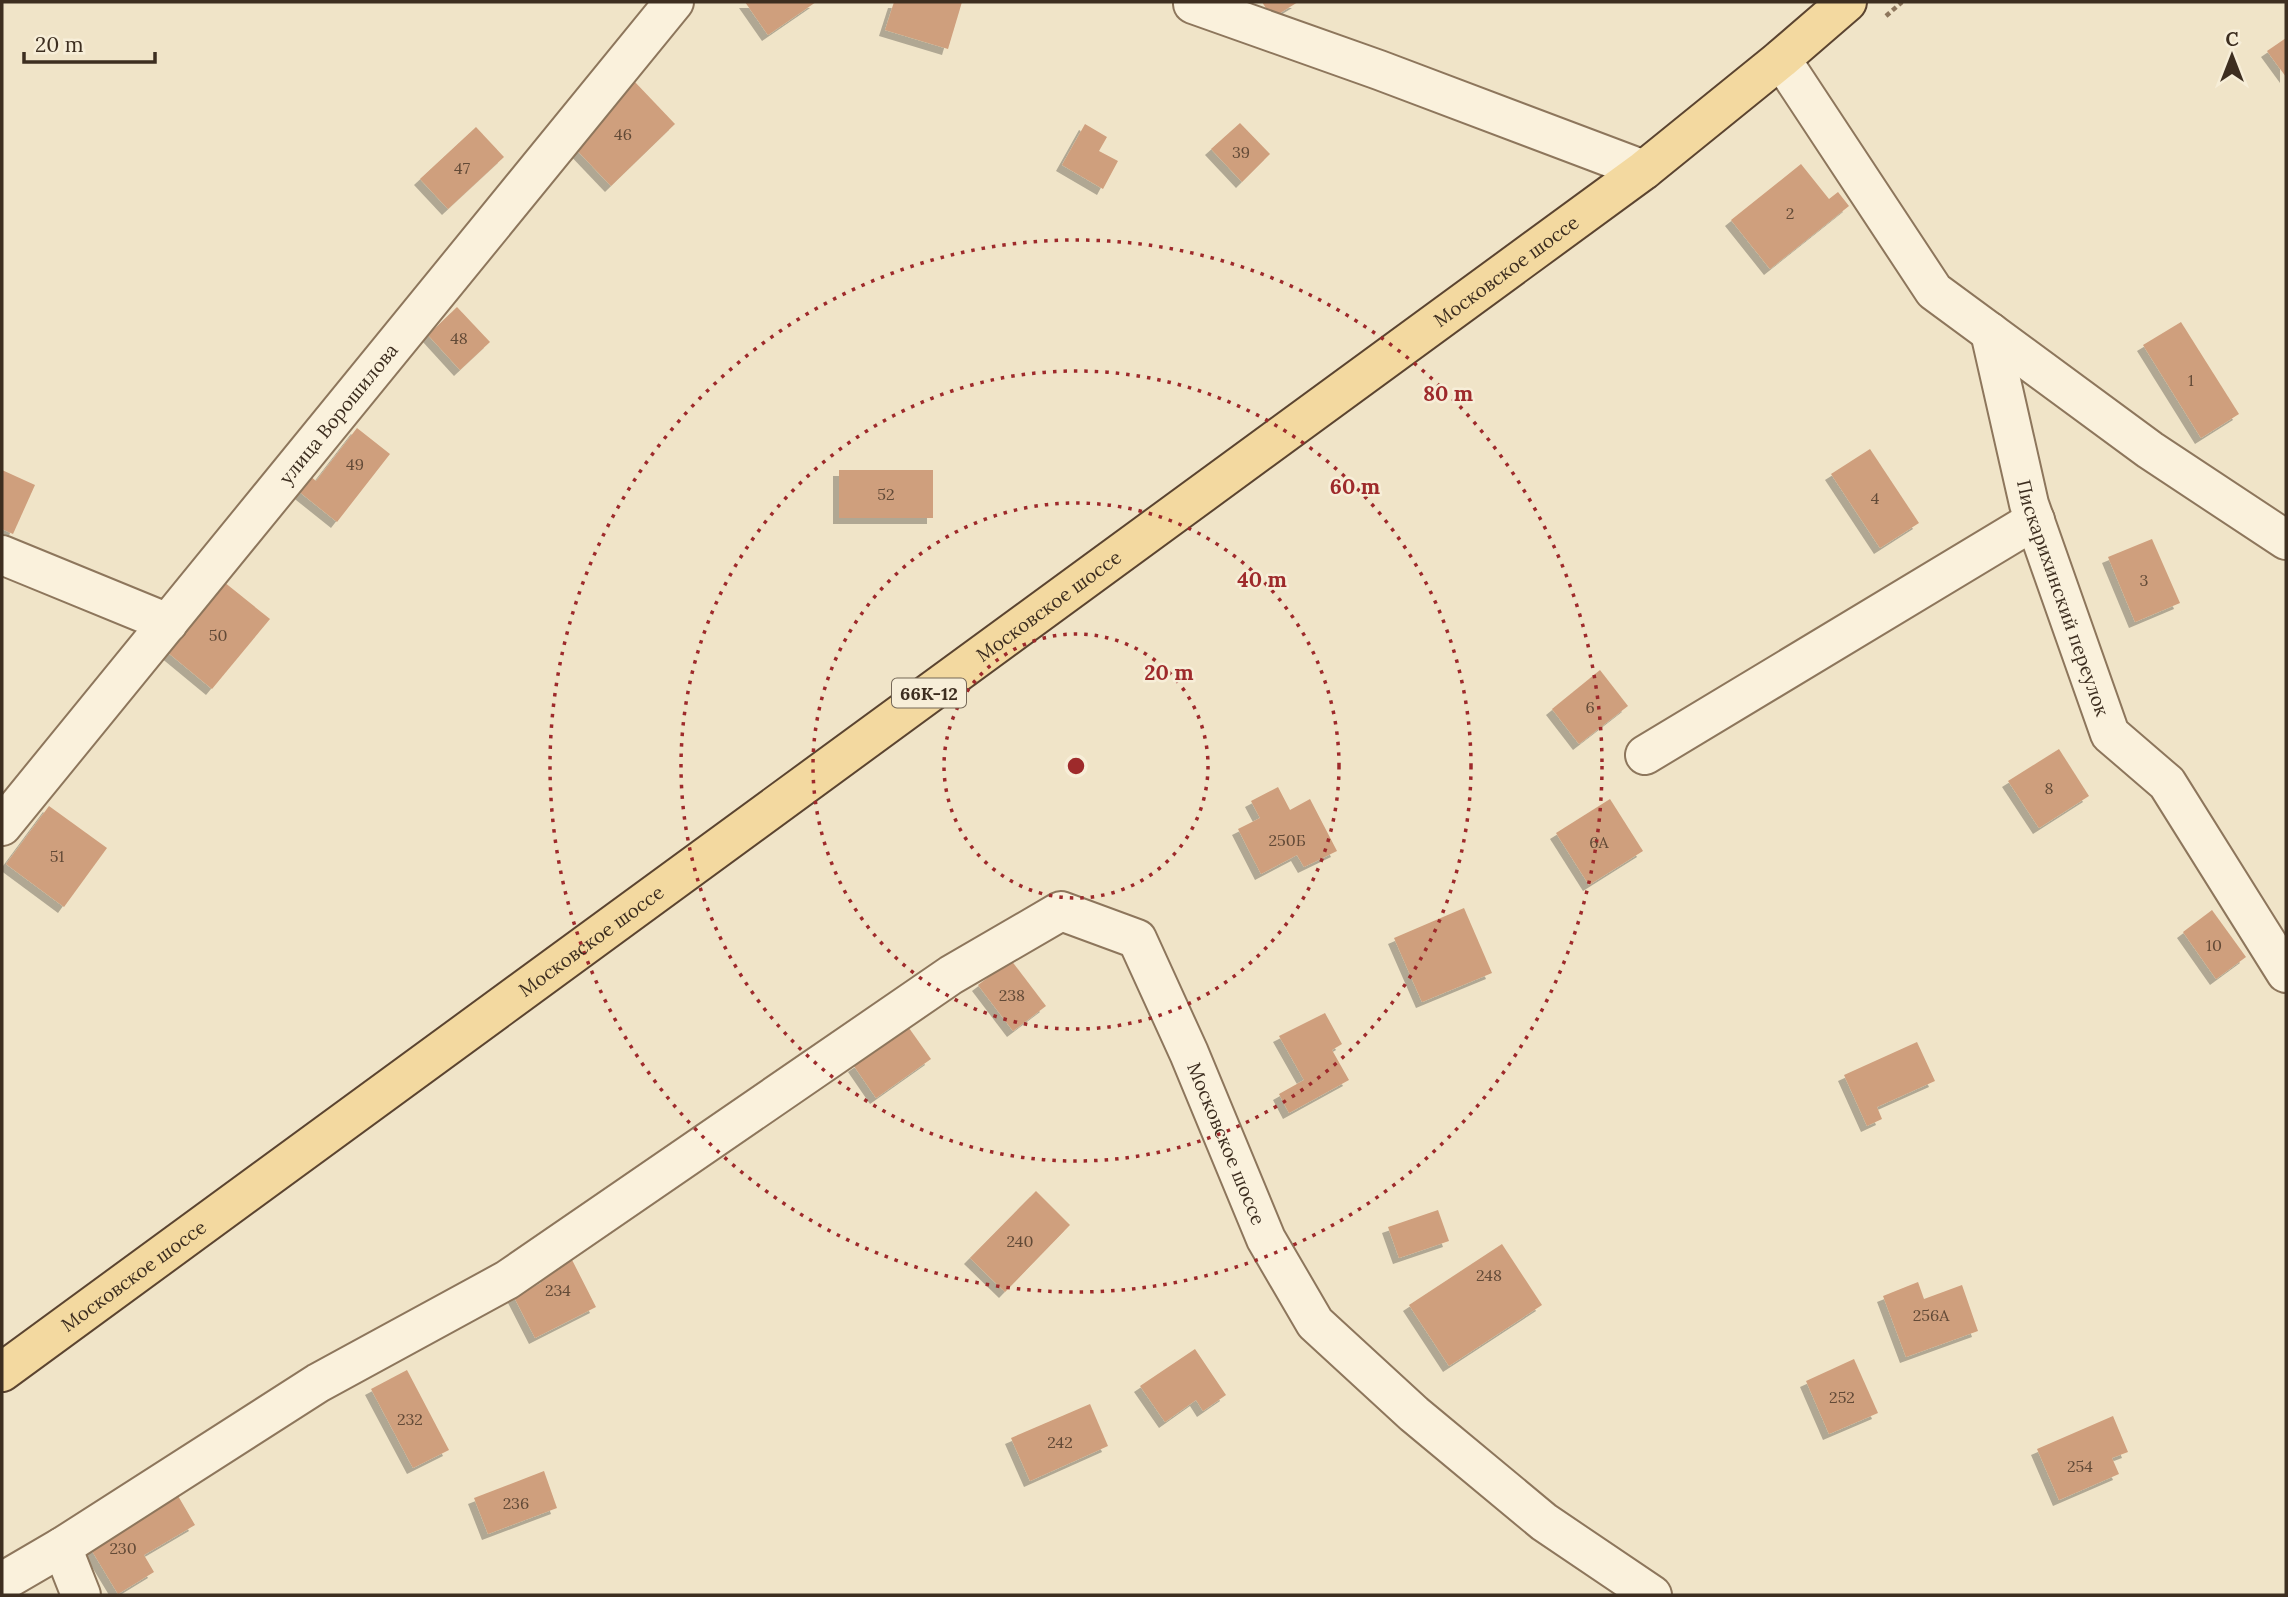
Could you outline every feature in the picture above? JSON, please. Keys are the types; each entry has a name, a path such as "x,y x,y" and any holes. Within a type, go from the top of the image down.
{"main road":[{"name":"Московское шоссе","path":"2,1372 1644,170 1847,2"}],"street":[{"name":"улица Ворошилова","path":"2,825 674,2"},
{"path":"1193,4 1379,69 1644,170"},
{"path":"1781,59 1934,291 2150,450 2286,540"},
{"name":"Пискарихинский переулок","path":"1990,332 2035,520 2110,734 2167,783 2286,973"},
{"path":"1645,755 2035,520"},
{"path":"2,555 168,623"},
{"name":"Московское шоссе","path":"2,1582 62,1547 318,1383 507,1279 951,975 1060,911 1138,939 1266,1238 1315,1323 1414,1414 1544,1522 1653,1595"},
{"path":"62,1547 81,1595"}],"building":[{"path":"745,2 816,2 768,35"},
{"path":"894,2 962,2 948,49 885,30"},
{"path":"1262,2 1298,2 1272,18"},
{"path":"2286,38 2286,77 2267,51"},
{"path":"634,81 675,124 611,186 570,143"},
{"path":"1240,123 1270,154 1242,182 1211,149"},
{"path":"1085,124 1107,137 1099,151 1118,161 1103,189 1062,165"},
{"path":"476,127 504,157 448,209 420,179"},
{"path":"1801,164 1829,199 1838,192 1849,206 1770,269 1731,220"},
{"path":"457,307 490,342 460,370 428,335"},
{"path":"2181,322 2239,414 2201,438 2143,345"},
{"path":"357,428 390,454 337,522 297,490 309,475 316,481"},
{"path":"1870,449 1919,523 1880,548 1831,474"},
{"path":"2,470 35,485 13,534 2,529"},
{"path":"839,470 933,470 933,518 839,518"},
{"path":"2152,539 2180,603 2135,622 2108,557"},
{"path":"224,582 270,619 212,689 166,651"},
{"path":"1600,670 1628,706 1579,744 1552,709"},
{"path":"2059,749 2089,796 2039,828 2008,781"},
{"path":"1278,787 1290,810 1310,799 1337,851 1304,867 1297,855 1261,874 1238,829 1260,818 1251,801"},
{"path":"1610,799 1643,851 1589,885 1556,833"},
{"path":"49,806 107,848 64,907 6,864"},
{"path":"1464,908 1492,973 1422,1002 1394,938"},
{"path":"2212,910 2246,957 2216,979 2183,932"},
{"path":"1011,960 1046,1006 1013,1031 978,985"},
{"path":"1325,1013 1342,1044 1332,1050 1349,1080 1289,1113 1279,1094 1304,1080 1279,1036"},
{"path":"909,1028 931,1059 876,1098 854,1066"},
{"path":"1917,1042 1935,1081 1877,1107 1882,1119 1867,1126 1844,1075"},
{"path":"1036,1191 1070,1225 1005,1292 970,1258"},
{"path":"1438,1210 1449,1241 1399,1258 1388,1227"},
{"path":"1502,1244 1542,1305 1449,1366 1409,1305"},
{"path":"569,1254 596,1307 535,1338 514,1297 541,1283 535,1271"},
{"path":"1918,1282 1924,1299 1962,1285 1978,1331 1906,1357 1883,1296"},
{"path":"1195,1349 1226,1395 1203,1411 1196,1400 1165,1422 1140,1386"},
{"path":"1854,1359 1878,1413 1829,1434 1806,1381"},
{"path":"407,1370 449,1450 413,1468 371,1389"},
{"path":"1090,1404 1108,1446 1030,1481 1011,1438"},
{"path":"2113,1416 2128,1452 2112,1458 2119,1474 2059,1500 2037,1449"},
{"path":"544,1471 557,1508 488,1534 474,1498"},
{"path":"174,1489 195,1525 144,1555 154,1572 118,1594 86,1541"}]}
